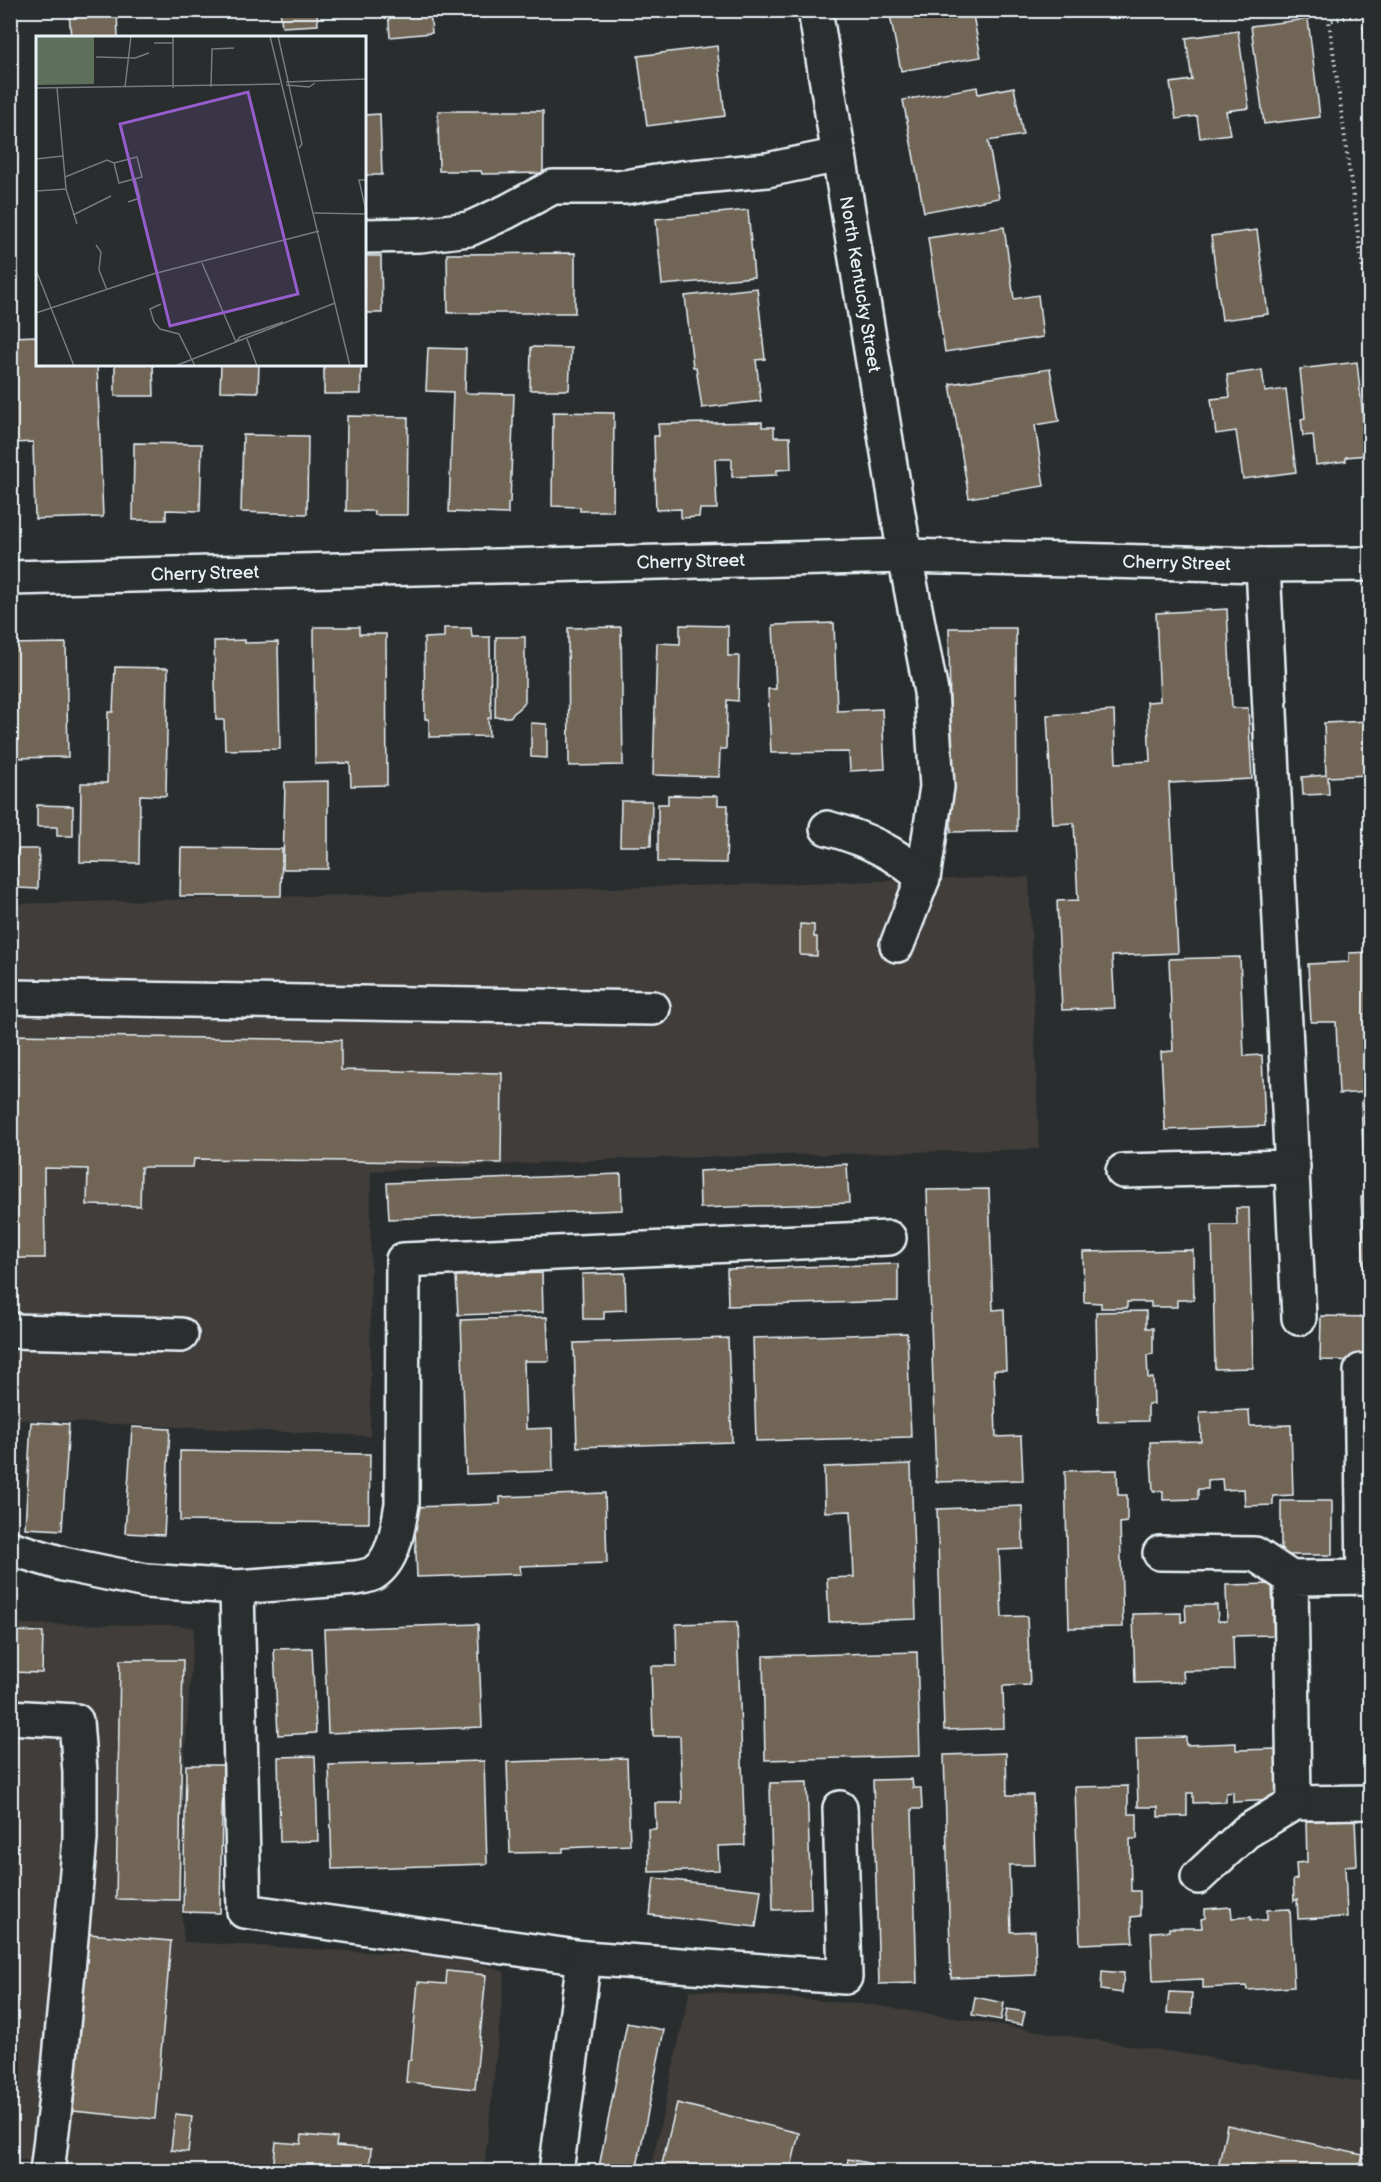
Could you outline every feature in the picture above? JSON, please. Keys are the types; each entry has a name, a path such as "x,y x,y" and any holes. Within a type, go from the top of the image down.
{"street":[{"name":"North Kentucky Street","path":"815,10 905,556 931,692 938,787 923,878 897,945"},
{"path":"366,236 420,235 468,229 553,187 625,187 681,178 766,171 839,155"},
{"name":"Cherry Street","path":"10,578 905,556 1263,565 1371,564"},
{"path":"1263,565 1299,1318"},
{"path":"827,828 868,842 904,860 923,878"},
{"path":"10,997 653,1008"},
{"path":"1123,1171 1293,1167"},
{"path":"10,1548 63,1564 146,1581 237,1587 356,1578 374,1573 386,1559 395,1541 402,1504 403,1260 889,1238"},
{"path":"10,1331 182,1335"},
{"path":"1160,1553 1255,1554 1291,1578 1367,1577 1361,1371 1371,1371"},
{"path":"1291,1578 1294,1803"},
{"path":"237,1587 244,1911 584,1958 845,1977 840,1808"},
{"path":"10,1717 76,1721 80,1772 80,1839 58,2080 47,2172"},
{"path":"1198,1877 1246,1832 1294,1803 1371,1802"},
{"path":"556,2172 584,1958"}],"path":[{"path":"1367,10 1365,13 1329,21 1371,322"}],"shaded area":[{"path":"1029,877 1039,1149 619,1159 371,1171 370,1436 11,1419 11,904"},
{"path":"11,1624 177,1625 194,1628 184,1765 181,1906 184,1942 460,1957 505,1972 484,2171 88,2172 60,2165 11,2158"},
{"path":"690,1990 872,2005 1370,2083 1370,2171 650,2172"}],"building":[{"path":"117,10 118,36 71,36 69,12"},
{"path":"280,10 317,10 318,25 282,27"},
{"path":"388,10 430,10 432,33 390,37"},
{"path":"889,10 972,10 981,57 901,71"},
{"path":"1308,19 1320,117 1264,124 1251,26"},
{"path":"1370,25 1370,59 1367,59 1363,26"},
{"path":"1238,31 1249,108 1226,111 1230,134 1200,138 1197,116 1176,119 1170,83 1192,80 1186,38"},
{"path":"717,46 725,116 647,126 638,56"},
{"path":"977,87 978,94 1014,87 1023,135 988,141 999,198 924,212 903,100"},
{"path":"438,111 543,111 543,173 482,174 481,171 439,171"},
{"path":"380,114 382,175 366,175 366,115"},
{"path":"748,210 754,277 662,285 656,219"},
{"path":"1004,227 1014,299 1038,295 1043,337 945,352 928,238"},
{"path":"1257,230 1268,314 1222,320 1211,236"},
{"path":"575,253 575,313 448,313 447,254"},
{"path":"366,256 381,256 382,313 366,313"},
{"path":"757,288 765,359 756,360 761,401 702,408 696,367 693,367 685,296"},
{"path":"36,336 36,366 97,366 103,517 35,519 33,442 14,443 11,337"},
{"path":"531,347 571,348 569,390 530,390"},
{"path":"428,348 466,349 465,393 514,394 508,514 449,512 453,392 426,391"},
{"path":"1357,362 1367,455 1346,457 1346,461 1316,465 1313,435 1303,436 1301,419 1305,418 1300,369"},
{"path":"115,366 153,366 154,396 115,396"},
{"path":"221,366 259,366 258,392 220,391"},
{"path":"324,366 361,366 361,394 324,394"},
{"path":"1050,369 1059,421 1035,425 1044,486 969,498 950,384"},
{"path":"1262,370 1265,392 1286,389 1296,472 1243,479 1236,431 1216,434 1211,399 1230,397 1227,375"},
{"path":"553,412 614,413 613,511 580,511 580,507 552,506"},
{"path":"347,416 408,417 407,515 375,515 374,511 346,511"},
{"path":"762,422 762,427 774,427 774,437 790,437 791,469 777,470 777,475 732,477 732,459 715,459 717,509 700,509 699,517 681,518 681,509 656,510 654,436 659,436 658,424"},
{"path":"243,435 308,436 307,514 241,512"},
{"path":"134,443 202,444 200,511 166,510 166,520 133,520"},
{"path":"1227,609 1232,708 1248,708 1252,779 1169,783 1178,953 1112,956 1115,1008 1062,1010 1057,901 1078,900 1074,823 1053,824 1047,715 1114,711 1116,763 1150,761 1147,702 1160,701 1156,613"},
{"path":"834,623 837,711 882,709 885,769 850,771 849,752 771,753 768,689 776,689 773,625"},
{"path":"680,625 728,626 728,656 739,656 738,701 727,700 726,749 720,749 719,777 653,775 657,643 680,644"},
{"path":"314,627 359,627 359,634 386,634 387,785 351,786 350,763 315,764"},
{"path":"621,627 623,765 569,766 568,628"},
{"path":"444,628 471,628 472,637 490,637 491,718 488,718 489,736 429,737 429,719 425,719 424,638 444,637"},
{"path":"949,628 1016,628 1017,831 951,832"},
{"path":"1366,629 1370,629 1370,733 1365,733 1367,775 1328,777 1329,794 1303,795 1302,777 1326,775 1324,723 1369,721"},
{"path":"496,637 525,637 525,702 510,717 495,717"},
{"path":"245,640 245,643 278,642 280,749 225,750 224,720 216,720 214,641"},
{"path":"66,643 68,757 10,758 10,644"},
{"path":"115,667 168,668 166,796 140,795 139,863 80,862 81,783 107,783 108,712 113,712"},
{"path":"531,723 547,724 547,758 531,757"},
{"path":"328,781 328,869 283,869 285,782"},
{"path":"668,795 718,796 718,805 728,805 726,863 658,862 658,804 668,804"},
{"path":"621,801 652,801 651,846 620,846"},
{"path":"37,805 73,806 73,836 57,836 57,827 37,827"},
{"path":"181,848 282,849 281,896 180,896"},
{"path":"18,849 39,849 38,889 18,888 18,881 15,880"},
{"path":"800,924 814,925 814,937 817,937 817,956 800,955"},
{"path":"1370,952 1370,1169 1364,1170 1361,1102 1369,1102 1368,1092 1339,1094 1336,1022 1311,1022 1308,964 1349,962 1349,953"},
{"path":"1240,957 1244,1056 1262,1055 1265,1126 1165,1130 1161,1052 1173,1051 1169,959"},
{"path":"10,1035 341,1040 341,1070 502,1073 501,1163 194,1159 193,1167 141,1167 140,1206 87,1205 88,1169 44,1168 45,1258 10,1258"},
{"path":"847,1164 849,1203 700,1208 699,1171"},
{"path":"621,1174 622,1210 389,1219 387,1183"},
{"path":"989,1189 993,1310 1004,1309 1006,1370 994,1370 996,1437 1021,1436 1023,1480 936,1482 927,1190"},
{"path":"1361,1197 1370,1197 1370,1267 1364,1267"},
{"path":"1236,1208 1249,1208 1253,1368 1215,1369 1212,1225 1237,1225"},
{"path":"1193,1250 1194,1300 1177,1300 1177,1307 1151,1307 1151,1302 1127,1302 1127,1308 1101,1308 1101,1303 1084,1302 1083,1252"},
{"path":"898,1264 898,1301 728,1306 727,1269"},
{"path":"542,1273 543,1312 458,1315 456,1276"},
{"path":"625,1273 626,1310 604,1311 604,1319 583,1319 582,1274"},
{"path":"1146,1311 1146,1328 1153,1328 1153,1354 1147,1355 1148,1378 1153,1378 1154,1404 1148,1404 1148,1421 1098,1422 1096,1312"},
{"path":"1321,1316 1370,1317 1370,1361 1320,1360"},
{"path":"547,1317 549,1361 524,1361 526,1429 552,1428 553,1471 466,1474 461,1320"},
{"path":"907,1333 911,1437 756,1441 753,1338"},
{"path":"728,1338 732,1442 577,1447 574,1343"},
{"path":"1249,1410 1250,1426 1291,1425 1293,1495 1273,1496 1273,1505 1245,1506 1244,1489 1223,1490 1222,1479 1208,1480 1208,1489 1198,1489 1198,1499 1163,1500 1163,1491 1153,1491 1150,1442 1201,1441 1200,1412"},
{"path":"31,1422 69,1424 62,1530 25,1528"},
{"path":"132,1427 170,1429 164,1535 125,1533"},
{"path":"180,1451 370,1454 369,1523 180,1521"},
{"path":"911,1464 916,1619 829,1622 827,1578 854,1577 851,1511 825,1512 824,1467"},
{"path":"1117,1470 1118,1495 1127,1495 1127,1522 1120,1523 1123,1627 1069,1628 1065,1471"},
{"path":"605,1493 607,1563 520,1566 521,1574 417,1577 414,1507 500,1504 500,1497"},
{"path":"1281,1501 1332,1501 1332,1555 1281,1555"},
{"path":"1022,1506 1023,1549 999,1550 1002,1617 1027,1616 1030,1685 1003,1686 1004,1728 944,1730 937,1509"},
{"path":"1272,1584 1274,1635 1233,1636 1234,1670 1183,1671 1184,1682 1135,1683 1133,1614 1181,1613 1181,1622 1186,1621 1185,1605 1217,1605 1218,1621 1227,1621 1226,1585"},
{"path":"737,1622 745,1845 718,1846 719,1870 649,1872 648,1829 656,1829 655,1803 682,1803 680,1736 653,1736 651,1666 677,1666 676,1624"},
{"path":"478,1624 482,1727 328,1733 324,1629"},
{"path":"10,1631 43,1632 42,1673 10,1672"},
{"path":"312,1648 316,1733 278,1735 274,1649"},
{"path":"917,1652 920,1756 765,1760 763,1656"},
{"path":"120,1660 183,1660 179,1900 116,1899"},
{"path":"1186,1737 1186,1745 1236,1743 1236,1750 1277,1749 1278,1800 1233,1802 1233,1792 1226,1793 1226,1802 1193,1803 1193,1793 1187,1793 1187,1816 1158,1817 1158,1807 1138,1807 1136,1738"},
{"path":"1006,1753 1007,1795 1033,1795 1035,1865 1009,1865 1011,1932 1035,1931 1036,1975 951,1978 944,1755"},
{"path":"315,1756 318,1841 280,1842 278,1757"},
{"path":"627,1758 630,1845 563,1848 563,1852 510,1853 507,1762"},
{"path":"484,1761 487,1864 332,1869 329,1765"},
{"path":"186,1765 223,1765 220,1913 183,1912"},
{"path":"912,1779 913,1788 921,1788 922,1809 912,1809 917,1983 879,1984 873,1780"},
{"path":"807,1782 811,1909 773,1910 770,1783"},
{"path":"1128,1786 1128,1814 1137,1814 1137,1839 1130,1839 1131,1891 1140,1891 1140,1916 1131,1917 1133,1942 1080,1944 1075,1787"},
{"path":"1355,1820 1357,1865 1345,1866 1347,1917 1298,1919 1293,1880 1297,1879 1296,1863 1307,1862 1306,1821"},
{"path":"654,1878 761,1890 756,1927 650,1915"},
{"path":"1231,1907 1232,1918 1251,1917 1251,1920 1267,1920 1267,1910 1290,1909 1294,1987 1247,1990 1246,1986 1203,1988 1203,1979 1153,1981 1151,1932 1169,1931 1169,1928 1202,1928 1201,1919 1205,1918 1205,1909"},
{"path":"89,1934 171,1941 155,2119 73,2111"},
{"path":"447,1971 486,1975 475,2089 406,2082 408,2060 411,2060 418,1982 446,1984"},
{"path":"1102,1971 1124,1973 1122,1993 1101,1990"},
{"path":"1169,1992 1192,1993 1191,2014 1167,2013"},
{"path":"975,1997 1004,2003 1001,2020 972,2015"},
{"path":"1007,2009 1025,2012 1022,2025 1005,2022"},
{"path":"627,2023 664,2030 636,2172 598,2172"},
{"path":"677,2103 799,2133 790,2172 660,2172"},
{"path":"175,2114 192,2116 188,2152 171,2150"},
{"path":"1227,2125 1363,2155 1359,2172 1217,2172"},
{"path":"302,2135 337,2138 336,2146 371,2149 369,2172 273,2170 276,2142 301,2144"},
{"path":"848,2159 873,2164 872,2172 846,2172"}]}
